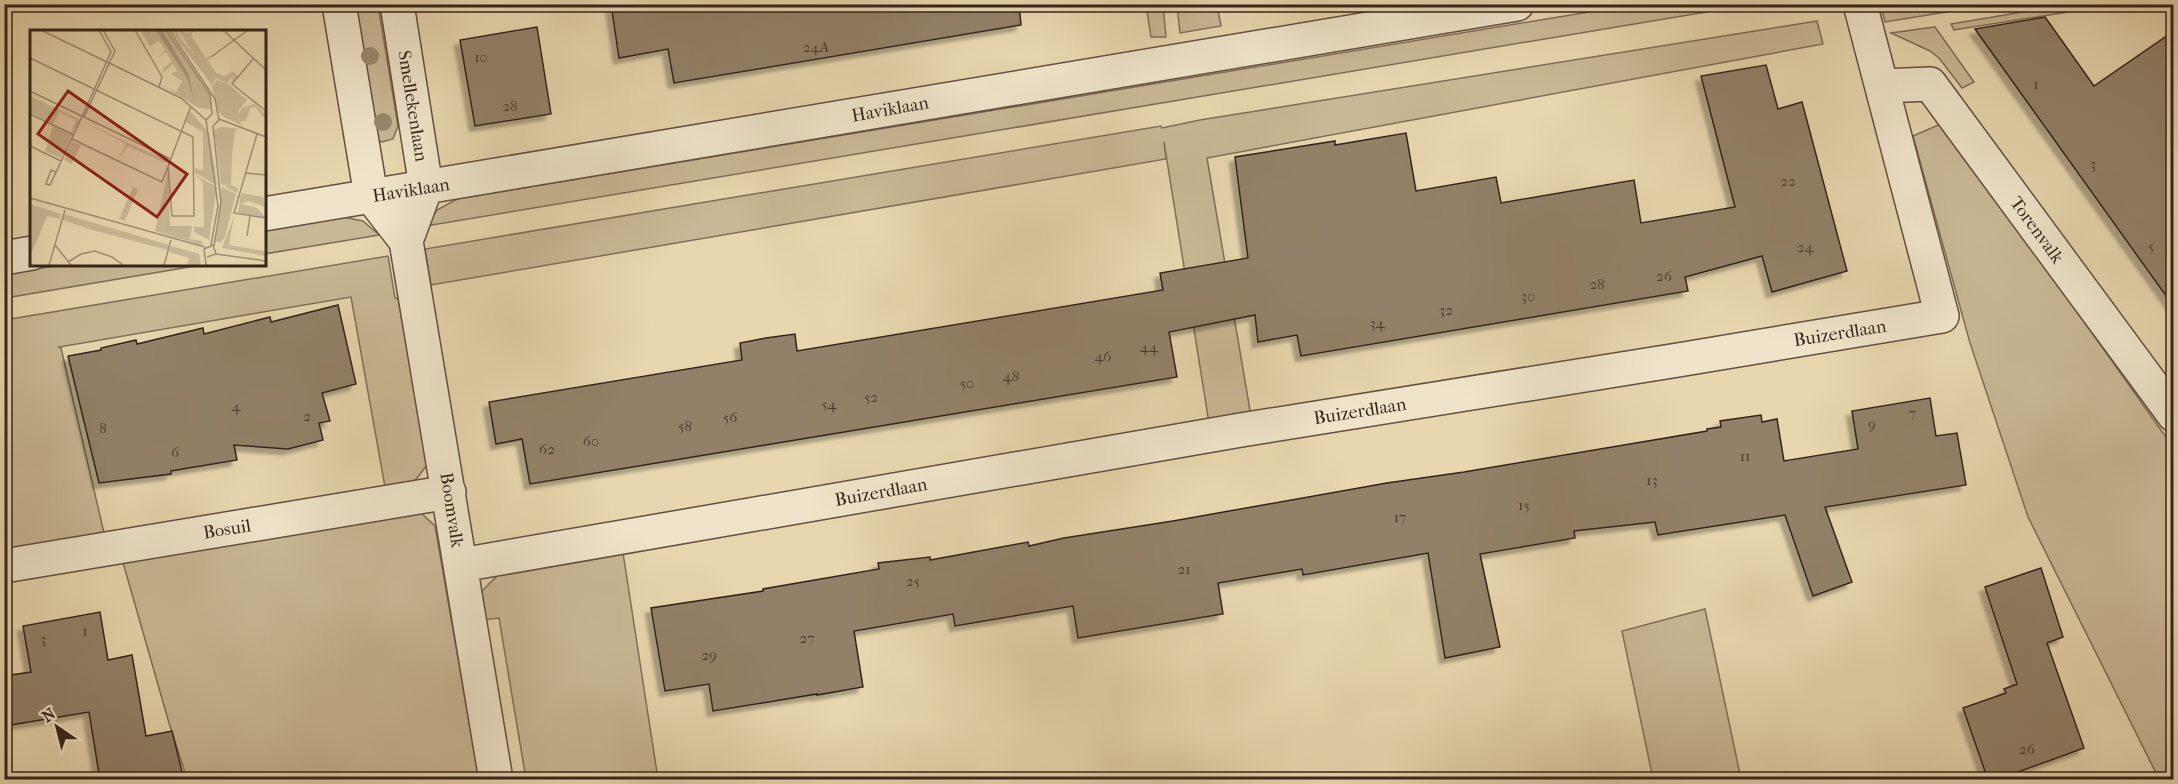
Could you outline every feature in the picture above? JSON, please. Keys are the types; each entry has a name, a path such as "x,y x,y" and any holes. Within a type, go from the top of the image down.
{"street":[{"path":"339,4 371,196 406,241"},
{"name":"Smellekenlaan","path":"397,4 426,187 406,241"},
{"name":"Haviklaan","path":"266,214 1517,4"},
{"name":"Buizerdlaan","path":"461,566 1241,430 1942,316 1860,4"},
{"name":"Torenvalk","path":"1882,86 1930,84 2174,415"},
{"name":"Boomvalk","path":"406,241 496,780"},
{"path":"4,258 30,253"},
{"name":"Bosuil","path":"4,566 449,492"}],"shaded area":[{"path":"1888,4 1989,5 1885,22 1881,6"},
{"path":"350,5 378,5 398,126 393,139 382,142 375,139"},
{"path":"1146,5 1163,5 1166,37 1151,37"},
{"path":"1177,5 1217,5 1221,26 1180,33"},
{"path":"1631,5 1748,5 426,226 437,210 457,199"},
{"path":"2063,5 2112,5 1954,30 1951,24"},
{"path":"1817,21 1823,44 1207,158 1251,416 1209,423 1164,142 1166,159 431,285 425,249 1161,126 1162,128"},
{"path":"1935,27 1974,82 1962,88 1939,58 1930,51 1891,33"},
{"path":"1943,123 2173,447 2173,779 2159,779 2028,517 1970,343 1913,136"},
{"path":"343,217 363,221 379,235 266,254 266,231"},
{"path":"388,256 395,298 398,298 427,465 414,482 385,487 351,297 59,347 104,533 5,549 5,320"},
{"path":"54,266 195,266 5,298 5,274"},
{"path":"420,512 435,526 479,779 187,779 122,559"},
{"path":"623,553 658,779 526,779 499,618 482,620 479,594 498,575"},
{"path":"1705,609 1741,779 1653,779 1622,631"}],"building":[{"path":"611,4 1019,4 1021,25 674,83 668,49 619,58"},
{"path":"2045,17 2094,86 2174,31 2174,307 1975,29"},
{"path":"537,27 551,114 475,126 460,40"},
{"path":"1766,65 1778,109 1802,102 1847,271 1772,292 1762,256 1685,277 1688,291 1301,356 1297,335 1258,342 1255,315 1169,332 1177,377 530,484 522,439 496,444 489,402 742,360 740,343 766,338 795,334 797,351 1163,290 1160,273 1248,258 1235,157 1335,141 1335,145 1406,133 1416,191 1496,177 1501,203 1634,180 1641,223 1735,207 1701,76"},
{"path":"338,305 356,384 322,393 330,421 319,423 323,440 288,449 234,445 237,460 171,471 171,474 99,483 68,356 136,340 137,344 203,328 204,334 270,317 271,322"},
{"path":"1930,398 1936,436 1957,433 1966,485 1825,507 1852,582 1813,596 1785,515 1658,535 1655,522 1574,531 1575,538 1480,554 1500,647 1445,658 1428,553 1303,575 1302,569 1218,583 1223,614 1078,638 1073,606 955,626 953,614 854,631 863,687 713,711 709,684 665,691 651,608 763,591 763,589 879,569 878,563 930,557 930,560 1028,542 1029,546 1064,538 1387,483 1707,431 1707,429 1721,427 1720,421 1761,415 1762,422 1777,419 1784,461 1858,449 1852,411"},
{"path":"2041,568 2063,637 2047,643 2084,748 1996,780 1988,780 1963,708 2006,693 2004,689 2017,684 1985,587"},
{"path":"100,612 108,660 132,655 146,736 172,731 184,780 100,780 89,712 4,726 4,676 31,672 23,626"}]}
